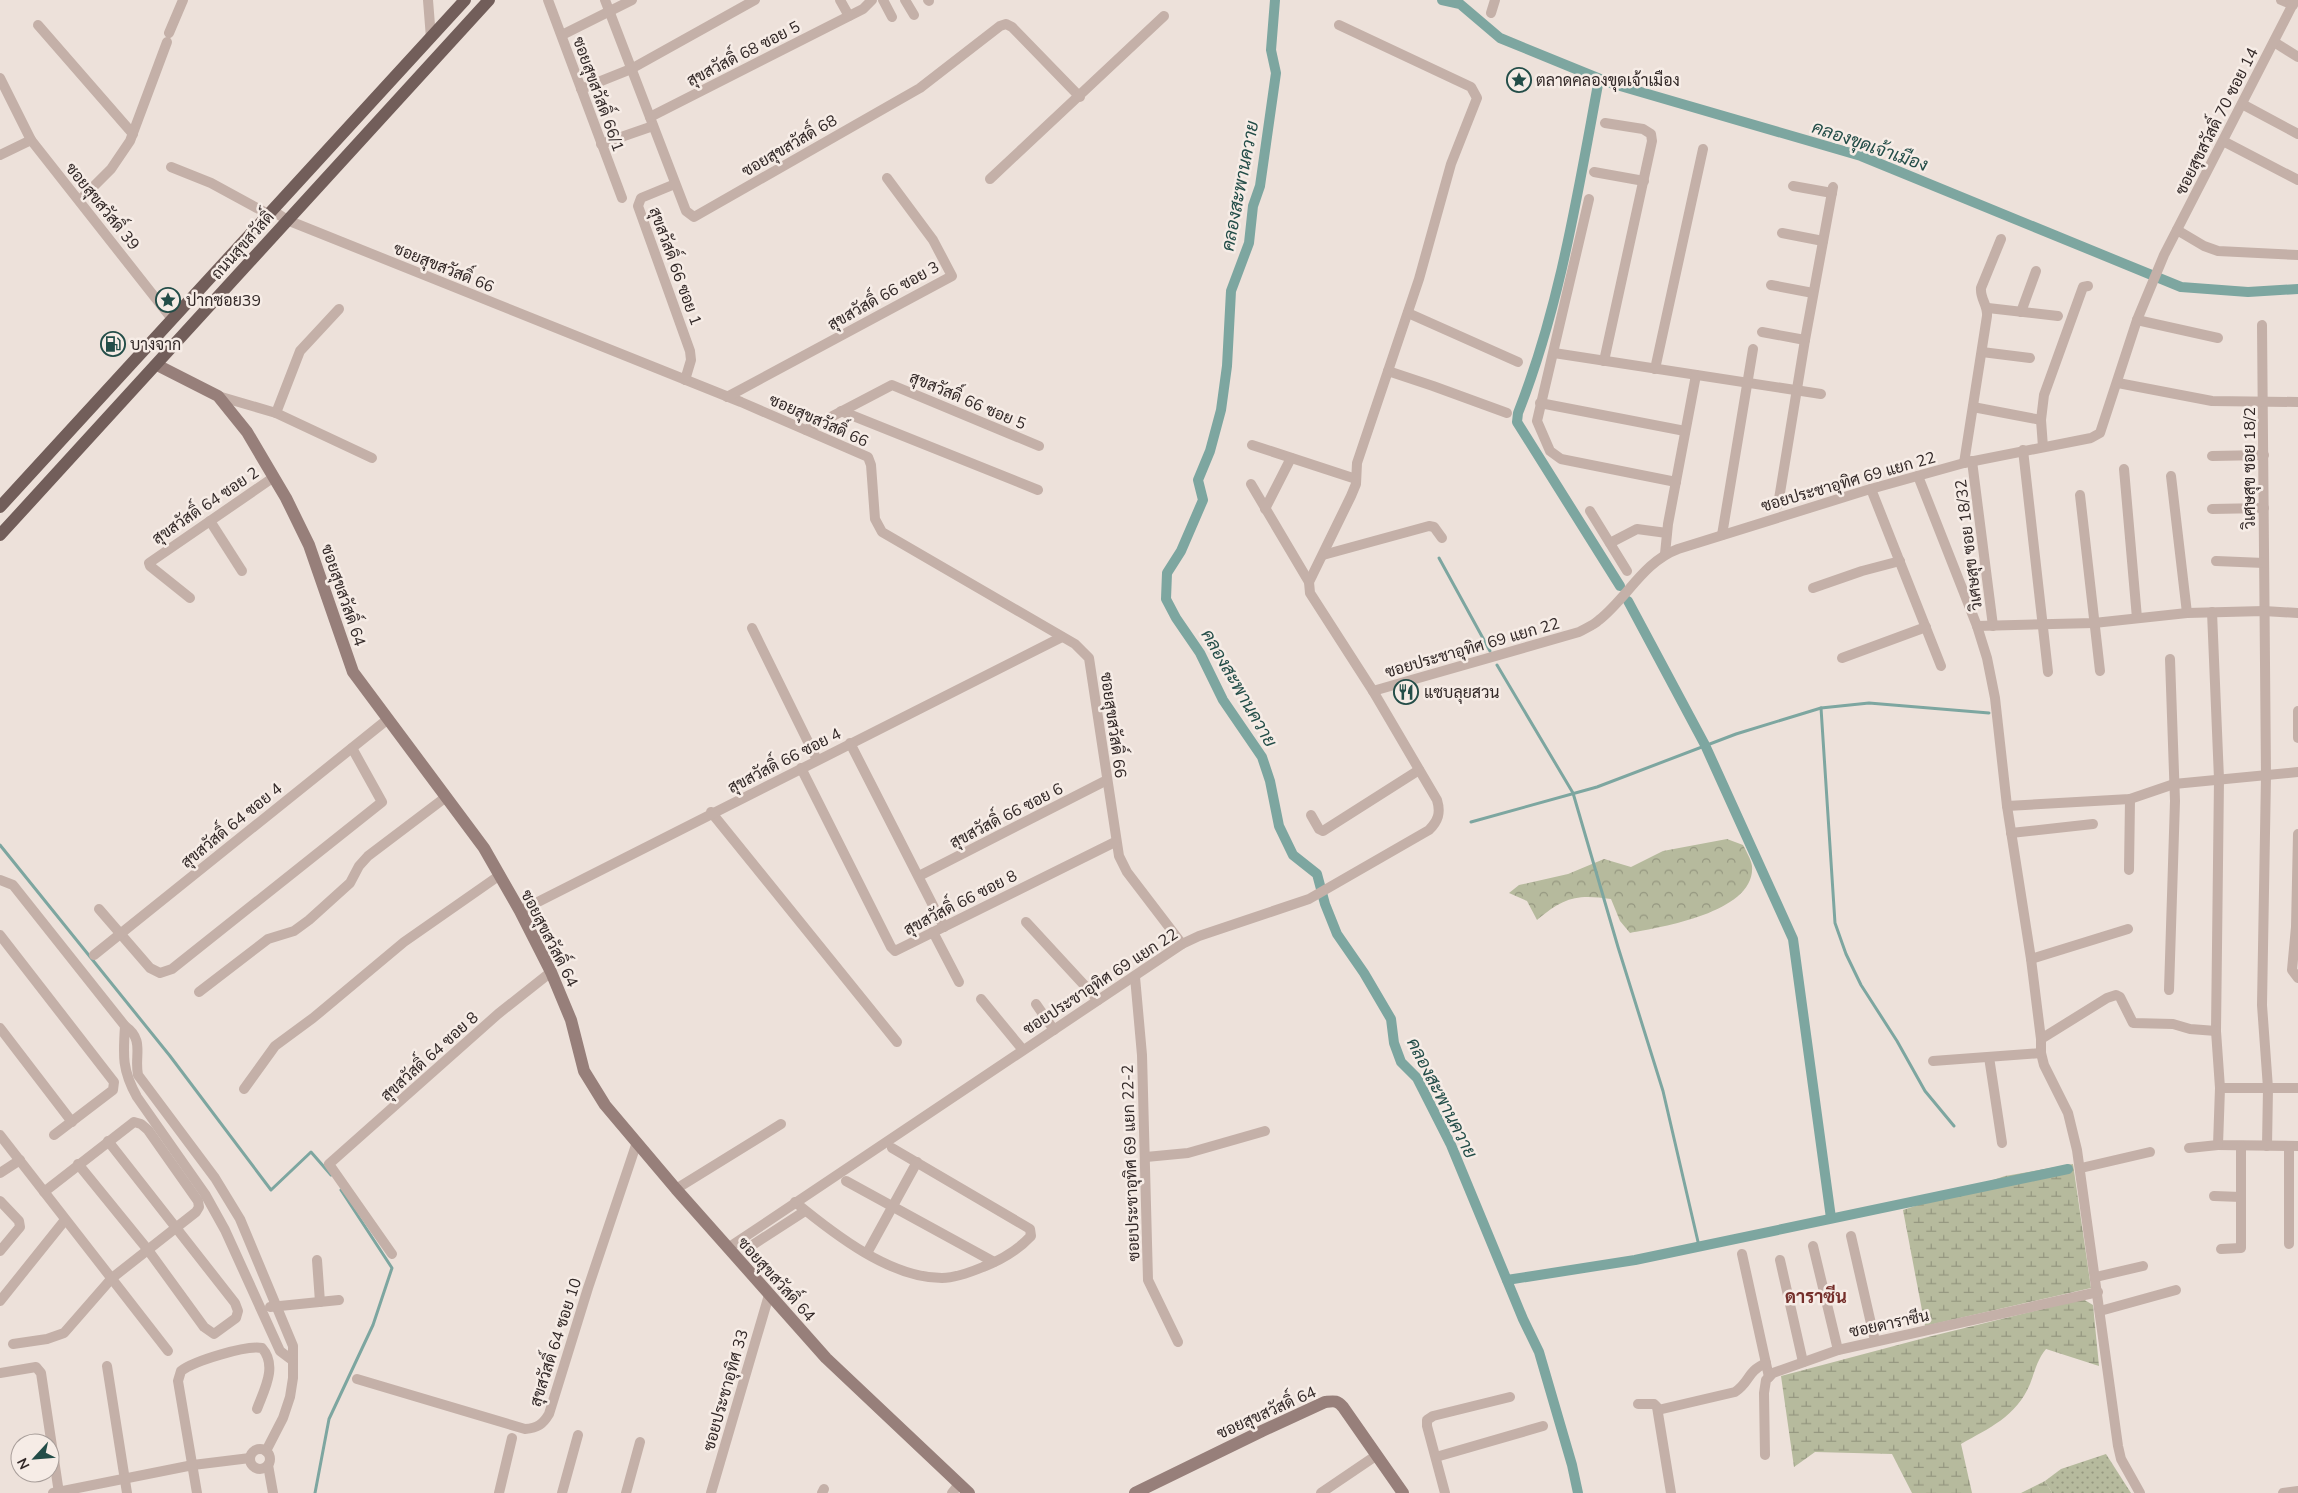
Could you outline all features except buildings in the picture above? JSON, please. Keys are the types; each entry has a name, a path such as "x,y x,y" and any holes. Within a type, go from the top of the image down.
{"main road":[{"name":"ถนนสุขสวัสดิ์","path":"0,507 465,0"},
{"name":"ถนนสุขสวัสดิ์","path":"0,535 489,0"}],"street":[{"path":"80,200 122,155 133,134 183,0"},
{"path":"428,0 431,38"},
{"name":"ซอยสุขสวัสดิ์ 66/1","path":"548,0 622,198"},
{"name":"ซอยสุขสวัสดิ์ 68","path":"605,0 686,211 694,217 915,90 1000,26 1006,24 1012,27 1080,97"},
{"path":"562,35 632,0"},
{"path":"581,89 631,70 755,0"},
{"path":"840,0 849,16"},
{"name":"สุขสวัสดิ์ 68 ซอย 5","path":"601,144 652,122 863,9 872,0"},
{"path":"883,0 892,17"},
{"path":"905,0 914,15"},
{"path":"1491,13 1494,0"},
{"path":"2281,0 2294,7"},
{"name":"ซอยสุขสวัสดิ์ 70 ซอย 14","path":"2146,300 2177,230 2294,7"},
{"path":"990,179 1080,97 1164,16"},
{"path":"38,25 133,134"},
{"path":"1309,582 1351,496 1356,480 1357,463 1408,313 1451,164 1477,98 1471,87 1339,25"},
{"path":"2274,42 2298,58"},
{"name":"ซอยสุขสวัสดิ์ 39","path":"0,78 32,140 172,319"},
{"path":"2242,104 2298,134"},
{"path":"1604,361 1652,141 1650,134 1643,129 1605,123"},
{"path":"0,155 32,140"},
{"path":"2223,141 2298,180"},
{"path":"1655,369 1703,150"},
{"name":"ซอยสุขสวัสดิ์ 66","path":"171,167 211,183 287,220 727,397 868,457 871,465 875,519 882,532 1075,644 1089,658 1115,842 1119,856 1127,872 1182,944"},
{"path":"1594,172 1644,181"},
{"name":"สุขสวัสดิ์ 66 ซอย 3","path":"727,397 952,276 930,235 887,178"},
{"name":"สุขสวัสดิ์ 66 ซอย 1","path":"675,184 641,198 638,206 690,351 690,360 685,380"},
{"path":"1778,505 1832,190 1793,186"},
{"path":"1589,199 1537,421 1550,451 1561,459 1676,482"},
{"path":"2177,230 2204,246 2218,251 2298,255"},
{"path":"1782,233 1823,241"},
{"path":"2001,239 1981,288 1980,296 1988,308 2058,316"},
{"path":"2021,312 2036,271"},
{"path":"1771,285 1814,292"},
{"path":"2043,446 2041,420 2044,395 2083,287 2088,286"},
{"name":"ซอยประชาอุทิศ 69 แยก 22","path":"728,1248 794,1202 955,1097 1182,944 1199,936 1309,899 1429,830 1436,823 1440,808 1437,800 1373,691 1579,632 1600,620 1654,562 1665,554 1722,534 1968,462 2091,438 2100,433 2118,383 2137,320 2146,300"},
{"name":"วิเศษสุข ซอย 18/32","path":"1988,308 1973,407 1968,462 1992,626"},
{"path":"276,413 300,351 339,309"},
{"path":"1408,313 1518,362"},
{"path":"2137,320 2218,338"},
{"name":"วิเศษสุข ซอย 18/2","path":"2262,325 2266,776 2262,1006 2268,1088 2267,1146"},
{"path":"1762,332 1805,340"},
{"path":"1722,534 1753,349"},
{"path":"1982,352 2030,358"},
{"path":"1554,353 1797,392 1821,394"},
{"name":"ซอยสุขสวัสดิ์ 64","path":"157,365 218,396 247,432 274,477 309,545 353,672 484,848 500,875 551,972 571,1020 584,1071 605,1105 676,1189 826,1358 960,1490"},
{"path":"1388,371 1507,413"},
{"path":"1665,554 1667,533 1696,375"},
{"path":"2118,383 2212,401 2298,402"},
{"name":"สุขสวัสดิ์ 66 ซอย 5","path":"806,430 892,385 1039,446"},
{"path":"218,396 276,413 372,458"},
{"path":"1540,403 1685,431"},
{"path":"1973,407 2041,420"},
{"path":"841,411 1038,490"},
{"path":"1252,445 1356,480"},
{"path":"2023,450 2048,672"},
{"path":"2212,456 2264,455"},
{"path":"1265,509 1291,458"},
{"path":"2124,469 2136,618"},
{"path":"1918,476 1977,626 1995,698 2007,806 2031,959 2041,1053 2044,1065 2068,1113 2081,1168 2121,1459 2140,1493"},
{"path":"2172,476 2187,612"},
{"name":"สุขสวัสดิ์ 64 ซอย 2","path":"190,598 150,566 150,562 274,477"},
{"path":"1251,484 1309,582 1310,593 1373,691"},
{"path":"1871,489 1941,666"},
{"path":"2080,494 2100,671"},
{"path":"2212,509 2264,508"},
{"path":"1590,511 1627,571"},
{"path":"210,521 242,571"},
{"path":"1323,555 1429,526 1434,527 1442,538"},
{"path":"1610,543 1637,529 1667,533"},
{"path":"2216,561 2264,563"},
{"path":"1814,588 1862,571 1900,562"},
{"path":"1977,626 2094,623 2187,612 2264,611 2298,613"},
{"path":"2212,612 2219,779 2216,1031 2220,1088 2218,1146"},
{"path":"1842,658 1926,626"},
{"path":"752,628 817,760"},
{"name":"สุขสวัสดิ์ 66 ซอย 4","path":"520,911 711,812 1062,637"},
{"path":"2170,659 2174,784 2170,990"},
{"path":"2298,710 2298,738"},
{"name":"สุขสวัสดิ์ 64 ซอย 4","path":"94,955 388,719"},
{"path":"850,743 944,926"},
{"path":"99,909 150,968 160,973 172,969 378,807 382,802 380,796 352,748"},
{"name":"สุขสวัสดิ์ 66 ซอย 8","path":"801,768 891,948 895,951 1115,842"},
{"path":"1311,815 1319,829 1323,831 1419,770"},
{"path":"2007,806 2130,800 2174,784 2298,772"},
{"name":"สุขสวัสดิ์ 66 ซอย 6","path":"919,876 1106,780"},
{"path":"199,992 268,939 294,931 309,920 350,883 359,866 368,856 446,797"},
{"path":"2129,870 2130,800"},
{"path":"711,812 897,1042"},
{"path":"2011,833 2094,824"},
{"path":"2298,834 2297,927 2292,970 2298,978"},
{"path":"244,1089 275,1046 313,1018 404,942 500,875"},
{"path":"0,880 13,885 126,1026 135,1032 138,1044 135,1062 138,1075 215,1178 240,1218 293,1346 293,1378 290,1397 283,1418 266,1451"},
{"path":"1026,922 1098,1000"},
{"path":"2031,959 2128,929"},
{"path":"933,932 959,982"},
{"path":"0,935 4,948 114,1082 113,1090 54,1135"},
{"name":"สุขสวัสดิ์ 64 ซอย 8","path":"392,1254 329,1164 505,1009 551,972"},
{"name":"ซอยประชาอุทิศ 69 แยก 22-2","path":"1135,977 1142,1055 1148,1280 1178,1342"},
{"path":"2041,1039 2107,998 2116,995 2120,997 2133,1023 2173,1024 2190,1029 2216,1031"},
{"path":"981,999 1023,1050"},
{"path":"1036,1004 1054,1030"},
{"path":"126,1026 124,1071 129,1082 137,1097 205,1194 228,1236 280,1351 292,1360"},
{"path":"0,1028 72,1122"},
{"path":"1933,1061 2041,1053"},
{"path":"1989,1057 2002,1143"},
{"path":"129,1082 138,1075"},
{"path":"2220,1088 2298,1088"},
{"path":"13,1344 47,1339 64,1332 112,1278 196,1212 199,1207 198,1200 148,1130 141,1124 134,1122 44,1192"},
{"path":"676,1189 781,1124"},
{"path":"1146,1157 1194,1152 1265,1131"},
{"path":"0,1135 168,1350"},
{"path":"78,1164 148,1250 208,1331 214,1334 236,1318 238,1311 235,1303 108,1141"},
{"name":"สุขสวัสดิ์ 64 ซอย 10","path":"357,1379 526,1429 535,1428 543,1423 549,1414 588,1288 638,1142"},
{"path":"2221,1249 2241,1248 2241,1146"},
{"path":"2189,1148 2293,1146 2289,1244"},
{"path":"794,1202 867,1253 907,1272 944,1278 970,1272 994,1262 1011,1253 1030,1237 1030,1229 892,1148"},
{"path":"2081,1168 2150,1152"},
{"path":"0,1173 20,1160"},
{"path":"867,1253 917,1162"},
{"path":"205,1194 215,1178"},
{"path":"846,1181 893,1205 994,1262"},
{"path":"2214,1196 2241,1197"},
{"path":"0,1201 19,1221 20,1227 0,1250"},
{"path":"751,1246 805,1211"},
{"path":"0,1301 65,1220"},
{"path":"228,1236 244,1230"},
{"path":"1851,1236 1875,1341"},
{"path":"1813,1246 1838,1350"},
{"path":"1742,1254 1769,1377 1766,1380 1764,1393 1764,1455"},
{"path":"317,1260 320,1302"},
{"path":"1780,1260 1803,1362"},
{"path":"2096,1277 2143,1266"},
{"path":"2100,1311 2176,1290"},
{"name":"ซอยดาราซีน","path":"1769,1377 1773,1373 1838,1350 2098,1292"},
{"name":"ซอยประชาอุทิศ 33","path":"710,1493 769,1295"},
{"path":"261,1311 275,1305 339,1300"},
{"path":"276,1341 289,1336"},
{"path":"197,1493 178,1381 181,1371 202,1362 248,1348 262,1348 271,1364 268,1379 257,1409"},
{"path":"1658,1410 1735,1392 1744,1384 1753,1370 1766,1363"},
{"path":"107,1366 126,1493"},
{"path":"0,1373 36,1367 41,1373 57,1493 193,1465 250,1458 256,1450 266,1451"},
{"path":"1445,1493 1427,1420 1433,1416 1510,1397"},
{"name":"ซอยสุขสวัสดิ์ 64","path":"1135,1493 1262,1431 1326,1402 1334,1401 1343,1407 1403,1493"},
{"path":"1638,1404 1654,1404 1658,1410 1671,1493"},
{"path":"1436,1458 1543,1426"},
{"path":"562,1493 578,1435"},
{"path":"499,1493 512,1438"},
{"path":"626,1493 640,1442"},
{"path":"266,1451 270,1459 268,1465 273,1493"},
{"path":"1321,1493 1377,1455"},
{"path":"250,1458 252,1465 258,1469 268,1465"},
{"path":"2283,1493 2298,1491"}],"green space":[{"path":"1727,839 1743,845 1747,852 1752,866 1749,882 1739,895 1724,906 1684,921 1664,926 1630,933 1620,921 1611,899 1589,897 1580,897 1563,902 1537,920 1527,901 1509,893 1519,885 1568,874 1604,859 1631,867 1663,851"},
{"path":"2073,1164 2091,1288 1925,1326 1903,1210 2005,1176"},
{"path":"2083,1299 2093,1305 2099,1366 2046,1349 2038,1361 2030,1384 2017,1405 1991,1427 1961,1444 1972,1493 1912,1493 1892,1454 1815,1452 1794,1467 1781,1376"},
{"path":"2106,1454 2131,1493 2052,1493 2045,1481 2061,1469"},
{"path":"2045,1481 2052,1493 2021,1493"}],"waterway":[{"name":"คลองสะพานควาย","path":"1275,0 1271,50 1276,73 1260,186 1253,206 1249,243 1231,291 1227,366 1221,410 1210,451 1198,480 1203,500 1181,551 1167,573 1166,599 1176,618 1200,653 1223,700 1262,757 1270,781 1279,826 1293,855 1317,874 1325,904 1337,934 1364,973 1391,1019 1394,1043 1401,1062 1417,1078 1451,1145 1523,1319 1539,1352 1572,1465 1578,1493"},
{"name":"คลองขุดเจ้าเมือง","path":"1442,0 1460,4 1500,38 1610,83 1861,156 2181,287 2248,292 2298,289"},
{"path":"1599,79 1557,290 1533,373 1518,413 1517,422 1620,586"},
{"path":"1439,558 1490,651"},
{"path":"1628,601 1705,745 1793,939 1831,1218"},
{"path":"1497,665 1573,793 1663,1091 1699,1246"},
{"path":"1471,822 1597,787 1736,734 1821,708 1869,703 1989,713"},
{"path":"1821,708 1835,923 1846,954 1861,985 1897,1041 1925,1091 1954,1126"},
{"path":"0,845 170,1056 271,1190 311,1152 331,1175"},
{"path":"1507,1280 1635,1260 2068,1169"},
{"path":"315,1493 329,1419 373,1325 392,1268 341,1190"}],"place":[{"name":"ตลาดคลองขุดเจ้าเมือง","path":"1519,80"},
{"name":"ปากซอย39","path":"168,300"},
{"name":"บางจาก","path":"113,344"},
{"name":"แซบลุยสวน","path":"1406,692"}],"district":[{"name":"ดาราซีน","path":"1816,1297"}]}
